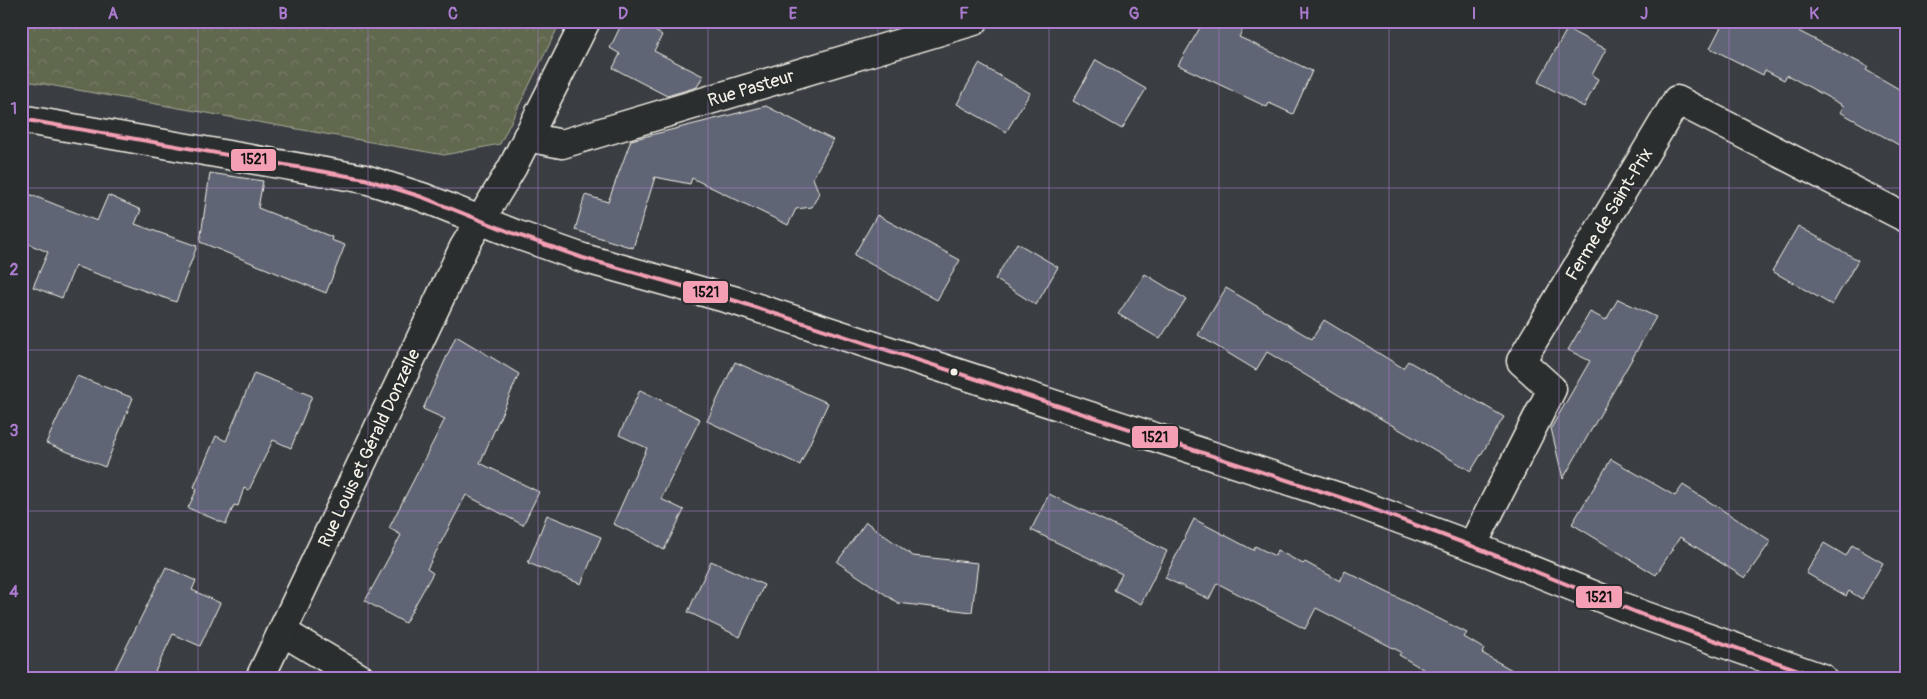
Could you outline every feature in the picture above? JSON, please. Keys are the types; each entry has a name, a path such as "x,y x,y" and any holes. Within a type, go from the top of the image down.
{"street":[{"name":"Rue Louis et Gérald Donzelle","path":"260,678 464,247 512,168 586,21"},
{"name":"Rue Pasteur","path":"528,137 562,144 974,21"},
{"name":"Ferme de Saint-Prix","path":"1472,546 1552,390 1521,361 1678,100 1906,218"},
{"path":"21,119 365,179 422,197 583,258 736,301 1348,500 1472,546 1643,615 1822,678"},
{"path":"283,632 360,678"}],"green space":[{"path":"21,21 561,21 500,144 444,155 21,80"}],"building":[{"path":"623,21 636,21 662,35 654,51 703,76 697,87 667,96 613,68 620,54 610,48"},
{"path":"1204,21 1247,21 1239,37 1312,71 1293,114 1269,103 1267,107 1178,65"},
{"path":"1724,21 1779,21 1868,67 1866,70 1906,93 1906,149 1840,112 1844,106 1787,75 1784,80 1765,70 1763,75 1710,48"},
{"path":"1567,29 1606,49 1592,75 1598,79 1584,107 1538,82"},
{"path":"1096,60 1146,89 1122,129 1073,101"},
{"path":"979,64 1030,93 1006,132 957,104"},
{"path":"766,106 833,140 813,178 819,193 812,207 796,209 788,225 692,178 690,184 655,177 633,248 575,230 585,195 608,202 631,140"},
{"path":"210,173 263,181 258,208 332,237 331,240 345,245 326,293 200,242"},
{"path":"29,194 97,221 108,195 141,210 135,224 197,246 176,302 75,266 62,298 33,287 48,252 21,241 21,213"},
{"path":"877,215 960,260 937,300 854,255"},
{"path":"1798,226 1858,260 1832,305 1772,271"},
{"path":"1017,243 1058,267 1036,305 995,279"},
{"path":"1145,274 1186,299 1160,339 1118,314"},
{"path":"1226,288 1312,339 1324,320 1403,368 1408,361 1504,417 1471,471 1267,352 1256,370 1198,335"},
{"path":"1618,299 1656,317 1563,479 1551,428 1590,361 1568,350 1590,312 1606,320"},
{"path":"456,336 519,374 480,463 539,492 523,525 466,495 427,569 433,573 405,623 365,601 401,535 389,528 445,419 423,409"},
{"path":"735,362 828,403 800,465 707,421"},
{"path":"254,373 312,396 291,448 273,440 249,490 244,488 238,506 234,505 226,524 188,508 197,489 194,487 216,436 226,441"},
{"path":"77,376 133,398 105,467 46,443"},
{"path":"640,390 700,419 661,499 684,510 664,550 642,537 613,524 647,448 619,435"},
{"path":"1611,459 1675,496 1683,485 1771,541 1745,578 1680,537 1656,575 1572,524"},
{"path":"1049,494 1167,551 1141,604 1114,590 1122,574 1031,530"},
{"path":"547,515 601,537 581,584 528,563"},
{"path":"1194,519 1253,550 1255,546 1275,556 1277,550 1303,564 1305,562 1340,581 1345,571 1467,633 1464,637 1484,649 1482,653 1526,678 1438,678 1399,655 1401,652 1316,608 1305,629 1217,583 1209,599 1165,578"},
{"path":"866,522 913,556 978,563 972,612 898,603 837,562"},
{"path":"1824,543 1846,556 1852,545 1883,563 1862,599 1849,591 1846,596 1806,573"},
{"path":"711,561 764,585 740,637 688,612"},
{"path":"166,567 196,581 192,590 220,603 200,646 173,634 152,678 111,678"}],"transit line":[{"name":"1521","path":"21,119 365,179 422,197 515,234 583,258 736,301 1348,500 1472,546 1643,615 1821,678"}]}
